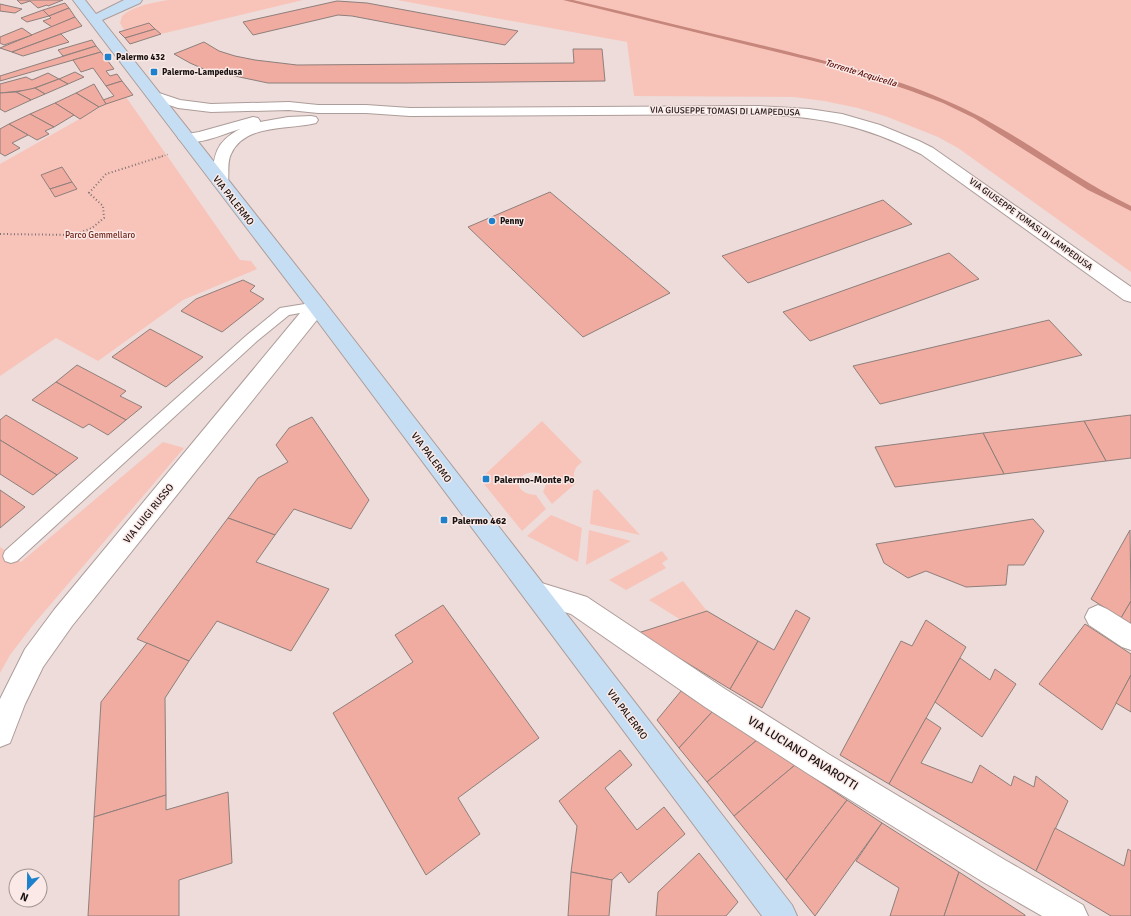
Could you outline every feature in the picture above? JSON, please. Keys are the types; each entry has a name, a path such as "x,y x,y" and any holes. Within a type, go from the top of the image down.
{"main road":[{"name":"VIA PALERMO","path":"79,0 317,306 781,916"},
{"path":"93,19 104,17 120,6 136,0"}],"street":[{"path":"153,95 178,104 197,107 289,106 318,109"},
{"path":"187,139 207,120 224,115 251,112 318,109 366,109 410,112"},
{"name":"VIA GIUSEPPE TOMASI DI LAMPEDUSA","path":"410,112 793,110 824,114 853,121 890,133 927,151 1131,296"},
{"path":"220,182 223,155 227,148 234,140 256,128 291,121 410,112"},
{"path":"187,139 237,124 269,118 364,116"},
{"name":"VIA LUIGI RUSSO","path":"0,733 14,698 34,658 63,618 317,306"},
{"name":"VIA LUCIANO PAVAROTTI","path":"535,592 578,605 715,698 820,765 994,871 1072,916"},
{"path":"1098,617 1131,638"}],"lane":[{"path":"11,556 252,338 285,311 317,306"}],"path":[{"path":"0,234 73,235 92,228 104,218 103,206 88,193 106,174 166,155 187,139"}],"green space":[{"path":"168,0 303,0 161,34 149,23 124,30 120,23 122,16 127,12 144,5"},
{"path":"397,0 1131,0 1131,272 958,148 938,137 885,116 858,108 794,97 634,96 627,42"},
{"name":"Parco Gemmellaro","path":"126,97 240,260 251,261 257,269 183,300 98,361 56,338 0,376 0,164 106,104"},
{"path":"542,421 582,462 574,471 576,483 552,504 543,492 547,482 541,474 526,474 521,477 519,486 522,490 536,495 546,509 522,531 480,479"},
{"path":"163,442 184,448 33,625 10,655 0,673 0,547 21,562"},
{"path":"598,489 640,535 590,524 593,491"},
{"path":"551,515 582,528 578,562 527,536"},
{"path":"589,530 631,541 586,565"},
{"path":"662,551 668,559 662,563 666,568 626,590 609,580"},
{"path":"683,581 707,611 681,620 649,600"}],"building":[{"path":"17,0 63,0 38,8 30,1 21,4"},
{"path":"337,1 367,3 518,31 505,45 352,16 338,15 253,35 243,22"},
{"path":"65,3 69,8 49,16 43,10"},
{"path":"0,4 22,9 15,13 0,11"},
{"path":"69,8 75,17 52,27 43,21 51,18 49,16"},
{"path":"43,10 49,16 27,22 21,18"},
{"path":"75,17 82,26 12,52 0,48"},
{"path":"149,23 155,29 125,38 119,32"},
{"path":"22,28 32,35 4,45 0,43 0,37"},
{"path":"155,29 161,34 130,44 125,38"},
{"path":"61,34 69,42 23,56 12,52"},
{"path":"92,40 96,46 63,56 58,50"},
{"path":"204,42 219,51 235,56 297,65 574,63 573,49 602,49 605,81 268,83 206,70 174,54"},
{"path":"96,46 101,52 0,81 0,76"},
{"path":"101,52 114,69 106,71 110,76 117,74 122,81 106,86 93,68 81,72 73,60"},
{"path":"75,72 84,77 68,84 59,79"},
{"path":"48,73 59,79 29,90 0,93 0,84 26,77 32,80"},
{"path":"59,79 68,84 45,94 35,88"},
{"path":"122,81 133,95 106,104 103,100 114,96 106,86"},
{"path":"94,84 106,104 99,107 76,93"},
{"path":"35,88 45,94 31,100 16,92"},
{"path":"16,92 31,100 5,112 0,109 0,93"},
{"path":"76,93 99,107 80,119 55,103"},
{"path":"55,103 74,115 54,127 30,114"},
{"path":"30,114 54,127 45,131 49,134 37,140 9,124"},
{"path":"9,124 28,135 12,143 20,148 5,156 0,153 0,129"},
{"path":"62,167 72,182 50,189 41,175"},
{"path":"72,182 77,189 55,197 50,189"},
{"path":"550,192 670,293 583,337 468,227"},
{"path":"883,200 912,224 748,283 722,256"},
{"path":"949,253 979,279 810,341 783,312"},
{"path":"243,280 255,286 250,291 264,299 222,332 181,311 196,299"},
{"path":"1049,320 1082,355 880,404 853,366"},
{"path":"150,329 203,357 166,387 112,357"},
{"path":"77,365 126,391 120,396 142,407 126,420 56,382"},
{"path":"56,382 126,420 108,435 89,424 83,428 32,400"},
{"path":"6,415 78,458 57,475 0,440 0,420"},
{"path":"1131,415 1131,458 1106,461 1084,421"},
{"path":"312,417 369,500 351,529 294,509 275,535 228,518 258,478 288,462 276,445 289,428"},
{"path":"1084,421 1106,461 1004,474 983,433"},
{"path":"983,433 1004,474 895,487 875,447"},
{"path":"0,440 57,475 33,495 0,474"},
{"path":"0,490 25,507 0,528"},
{"path":"228,518 275,535 256,562 329,589 291,651 217,621 189,661 137,639"},
{"path":"1033,519 1044,531 1024,565 1008,565 1006,585 966,587 926,571 908,578 884,563 876,544"},
{"path":"1130,530 1131,601 1121,618 1091,599"},
{"path":"1131,601 1131,625 1121,618"},
{"path":"443,605 539,738 458,798 480,834 426,875 333,713 413,662 395,635"},
{"path":"796,610 810,618 762,708 730,689 758,641 774,650"},
{"path":"707,611 758,641 730,689 638,633"},
{"path":"926,620 966,647 889,784 840,755 901,641 912,646"},
{"path":"1085,624 1131,654 1131,675 1102,730 1039,684"},
{"path":"147,643 189,661 165,698 166,795 94,817 101,702"},
{"path":"960,658 990,680 995,669 1016,684 982,737 935,702"},
{"path":"1131,675 1131,712 1116,703"},
{"path":"681,691 712,712 679,748 657,720"},
{"path":"712,712 757,740 707,782 679,748"},
{"path":"926,718 941,728 921,763 972,783 980,765 1011,786 1014,776 1034,787 1036,776 1068,801 1036,871 889,784"},
{"path":"757,740 795,765 734,816 707,782"},
{"path":"620,750 632,765 605,788 637,830 664,807 685,834 629,883 621,872 612,880 571,872 577,826 559,801"},
{"path":"795,765 847,800 786,880 734,816"},
{"path":"228,792 232,863 179,880 179,916 88,916 94,817 166,795 166,810"},
{"path":"847,800 882,823 815,916 786,880"},
{"path":"882,823 959,872 944,916 890,916 899,888 856,861"},
{"path":"1055,828 1124,866 1128,849 1131,851 1131,916 1111,916 1036,871"},
{"path":"699,853 738,902 726,916 656,916 658,892"},
{"path":"571,872 612,880 609,916 568,916"},
{"path":"959,872 1025,915 1025,916 944,916"}],"waterway":[{"name":"Torrente Acquicella","path":"566,0 848,68 913,90 945,102 976,117 1071,177 1131,209"}],"place":[{"name":"Palermo 432","path":"108,57"},
{"name":"Palermo-Lampedusa","path":"154,72"},
{"name":"Penny","path":"492,221"},
{"name":"Palermo-Monte Po","path":"486,479"},
{"name":"Palermo 462","path":"444,520"}]}
